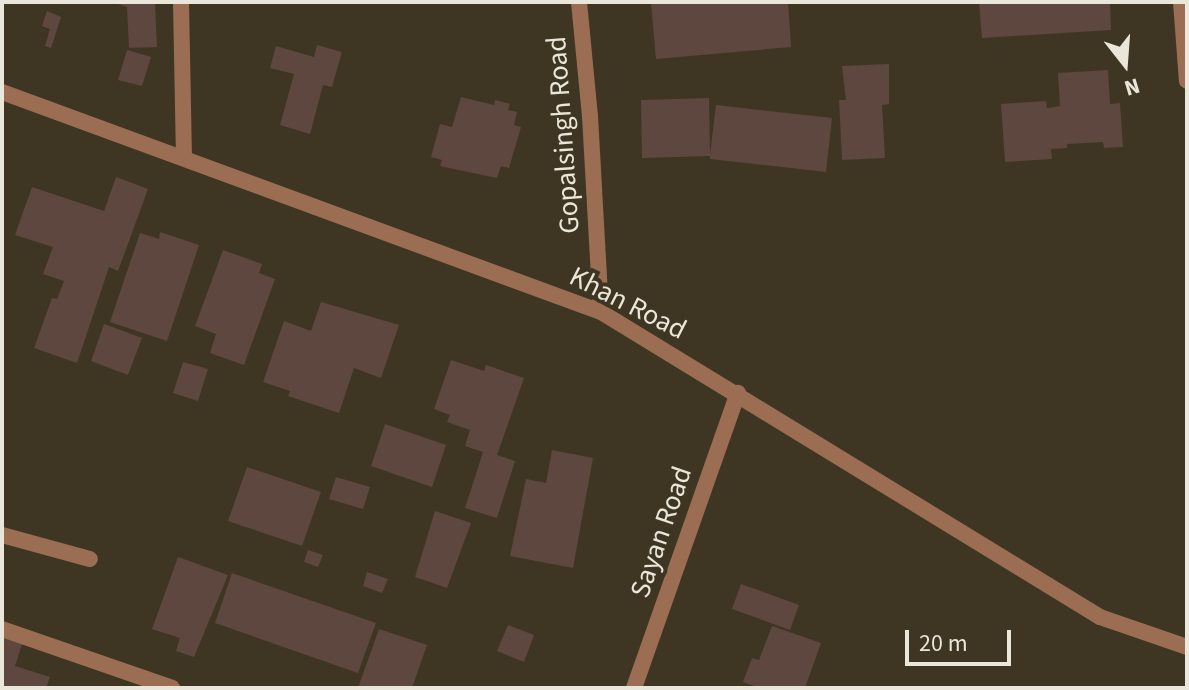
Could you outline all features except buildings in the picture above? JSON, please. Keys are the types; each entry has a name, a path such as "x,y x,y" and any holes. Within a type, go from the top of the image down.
{"street":[{"path":"181,2 184,157"},
{"name":"Gopalsingh Road","path":"579,2 590,116 601,312"},
{"path":"1181,2 1187,81"},
{"name":"Khan Road","path":"2,92 601,312 1100,617 1187,647"},
{"name":"Sayan Road","path":"634,688 738,393"},
{"path":"2,535 90,559"},
{"path":"2,629 172,688"}]}
